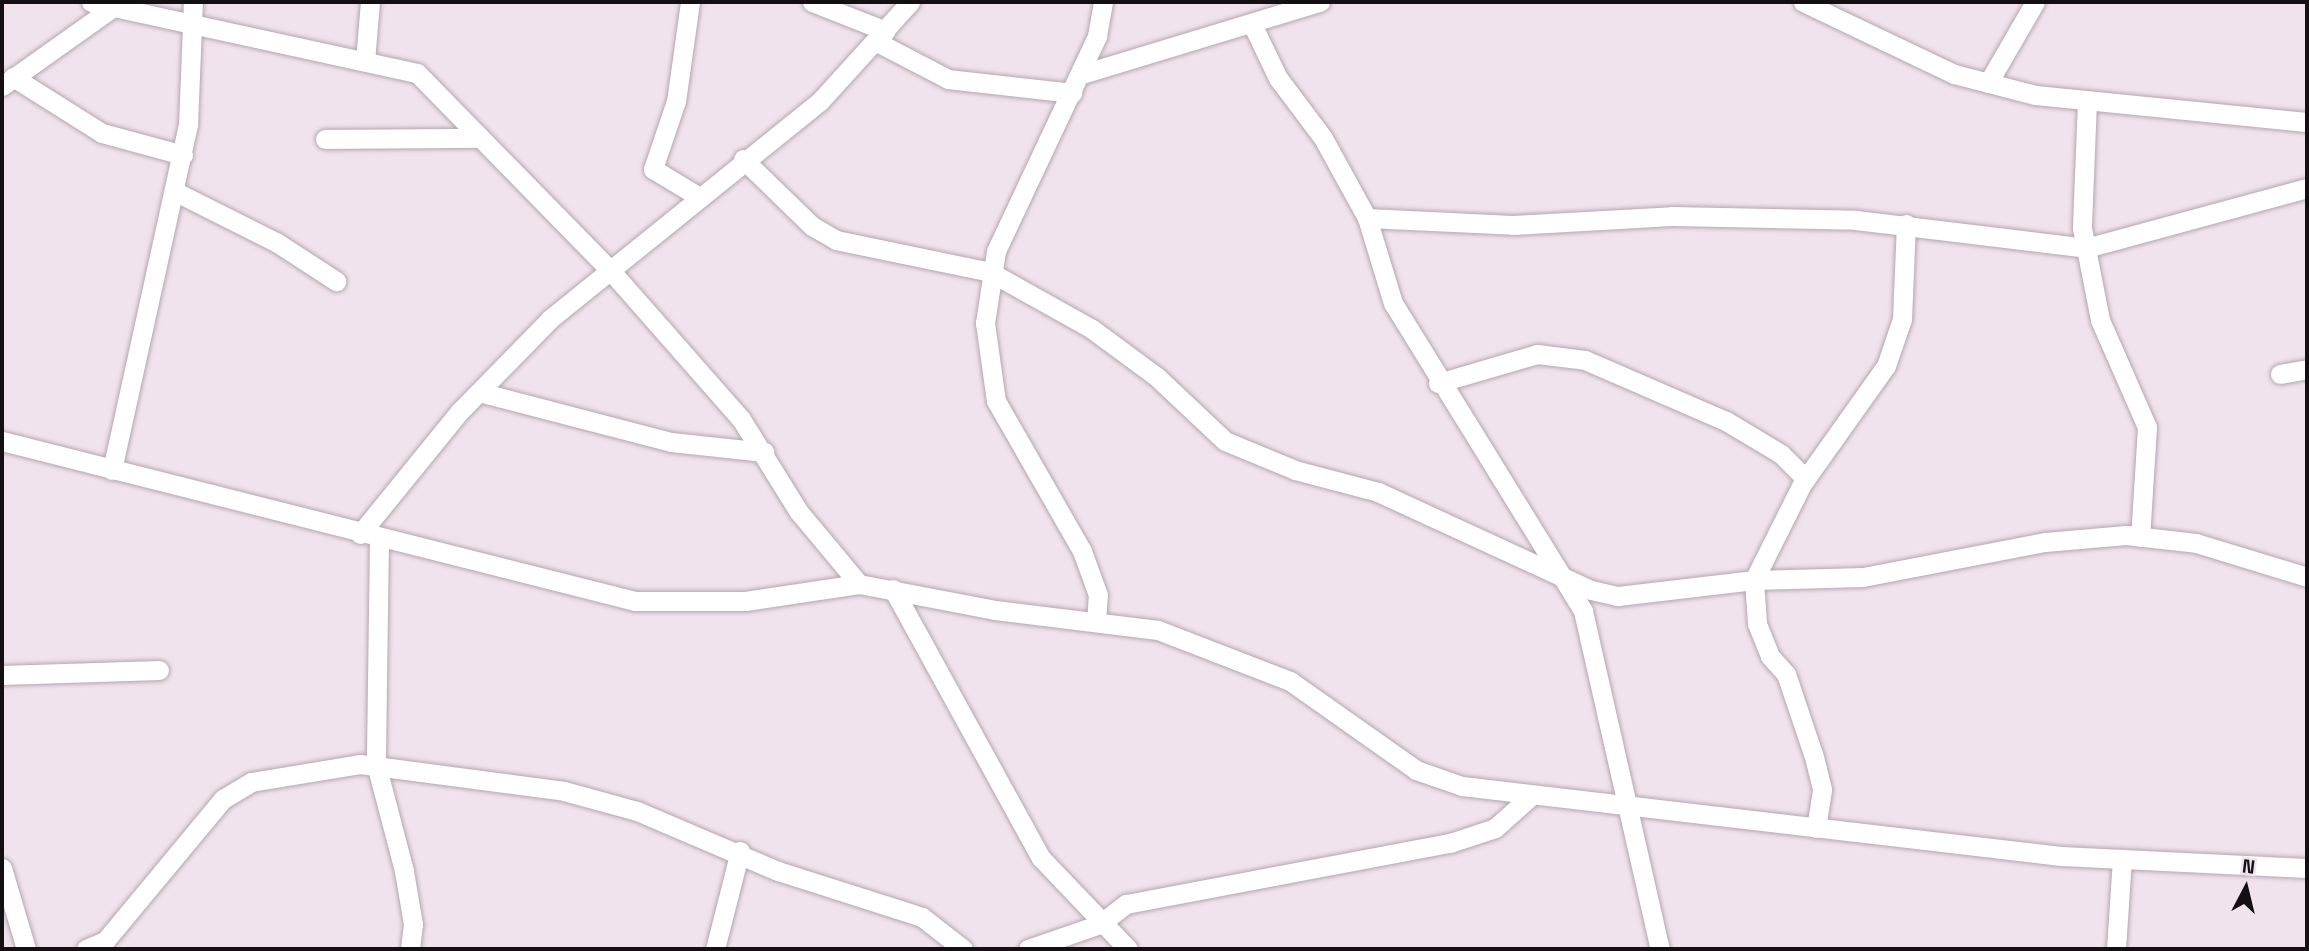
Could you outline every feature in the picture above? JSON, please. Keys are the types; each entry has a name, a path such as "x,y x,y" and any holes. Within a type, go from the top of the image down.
{"street":[{"path":"91,2 417,73 610,270 764,452 799,512 859,583"},
{"path":"113,470 183,155 193,59 188,23 193,2"},
{"path":"365,61 370,2"},
{"path":"690,2 676,101 653,169 696,195"},
{"path":"812,2 881,36 948,79 1076,84 1320,2"},
{"path":"410,949 413,924 404,871 376,764 369,537 479,392 610,270 696,195 820,101 910,2"},
{"path":"1096,622 1098,595 1082,551 996,401 986,364 990,272 1076,84 1103,2"},
{"path":"1803,2 1889,47 1988,83 2087,101 2307,122"},
{"path":"1988,83 2035,2"},
{"path":"113,7 8,81 102,133 183,155"},
{"path":"1253,26 1278,78 1323,138 1367,218 1393,303 1438,383 1567,580 1583,611 1660,949"},
{"path":"2087,101 2086,248 2100,320 2147,427 2140,537"},
{"path":"324,139 478,138"},
{"path":"743,159 812,226 836,240 990,272 1122,348 1225,441 1295,470 1378,492 1567,580 1618,596 1754,580 1863,577 2045,542 2140,537 2196,543 2307,577"},
{"path":"1367,218 1513,225 1672,216 1906,224 2086,248 2307,188"},
{"path":"176,192 276,242 336,281"},
{"path":"1816,828 1822,789 1786,674 1770,656 1757,623 1754,580 1806,479 1886,366 1902,319 1906,224"},
{"path":"1438,383 1537,354 1585,359 1726,421 1781,454 1806,479"},
{"path":"2280,374 2307,369"},
{"path":"479,392 671,442 764,452"},
{"path":"2,441 369,537 635,601 745,601 859,583 1158,630 1290,681 1436,779 1532,795 1628,802 1816,828 2122,859 2307,867"},
{"path":"893,589 1041,858 1100,924 1128,949"},
{"path":"2,675 159,670"},
{"path":"86,949 105,941 223,799 251,782 376,764 564,791 637,811 740,851 778,871 922,917 963,949"},
{"path":"1028,949 1100,924 1126,904 1450,844 1495,828 1532,795"},
{"path":"715,949 740,851"},
{"path":"2116,949 2122,859"},
{"path":"2,868 26,949"}]}
